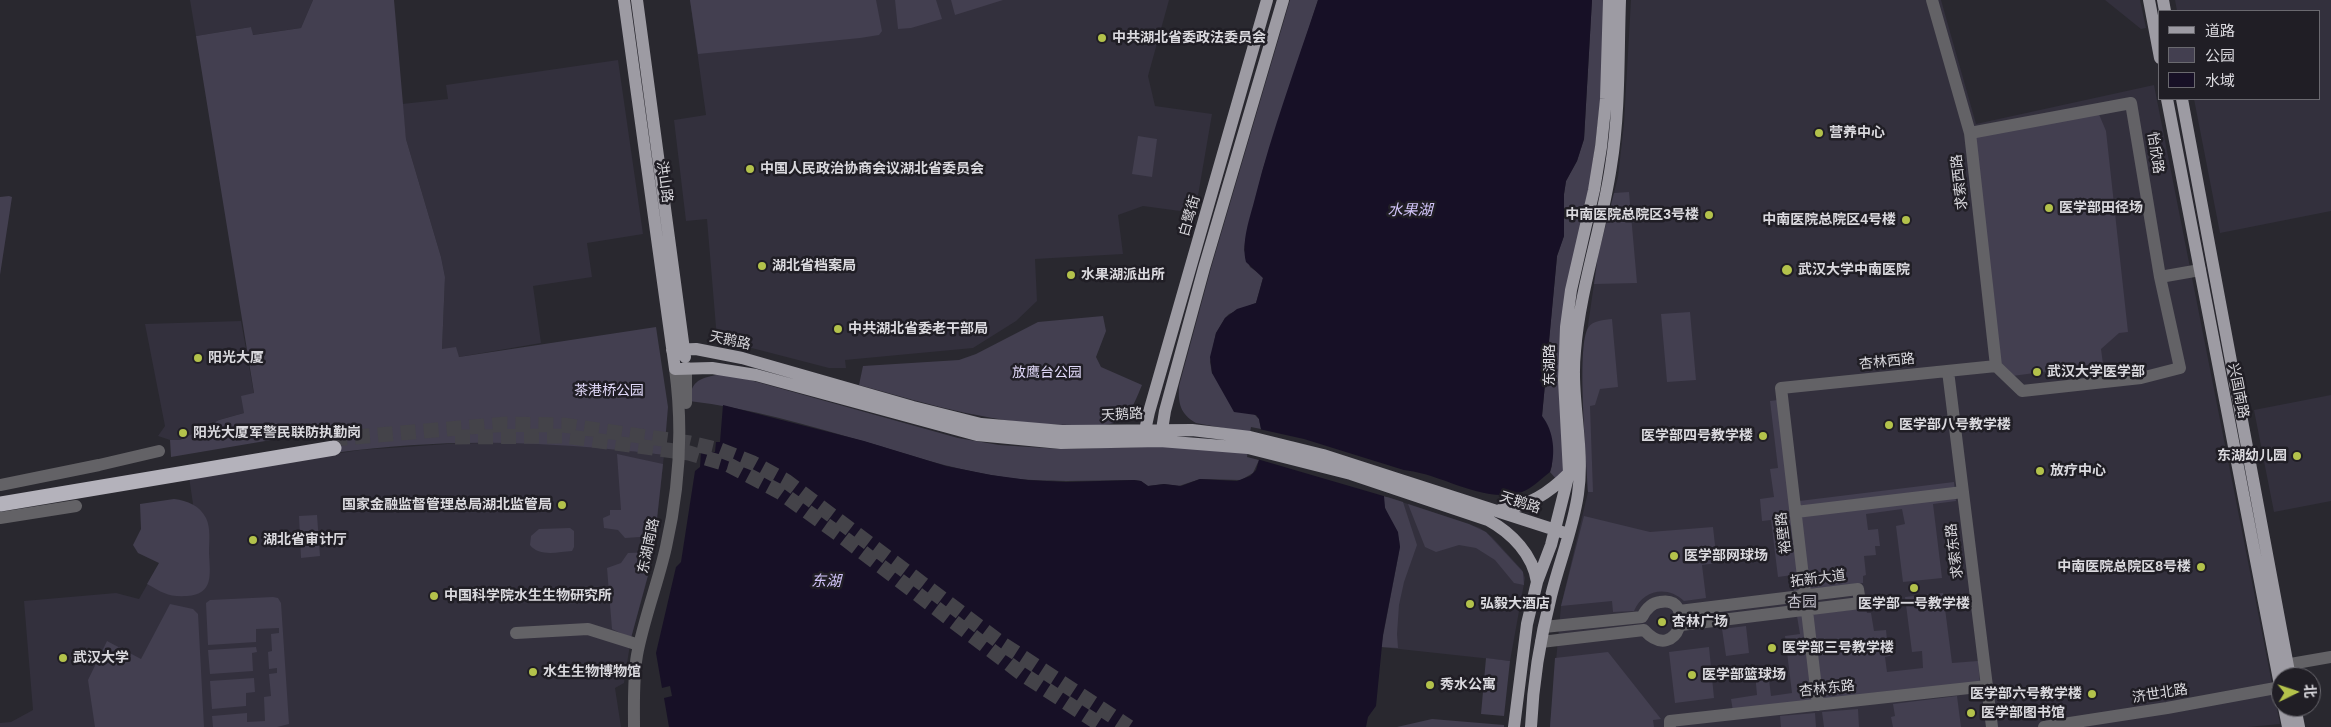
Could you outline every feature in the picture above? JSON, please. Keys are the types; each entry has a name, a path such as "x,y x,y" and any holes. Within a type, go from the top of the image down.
{"highway":[{"path":"0,495 333,443 0,504"}],"main road":[{"name":"洪山路","path":"624,0 678,349"},
{"name":"洪山路","path":"637,0 680,368"},
{"name":"白鹭街","path":"1144,435 1267,0"},
{"name":"白鹭街","path":"1161,435 1204,268 1283,0"},
{"name":"东湖路","path":"1514,727 1522,652 1537,582 1555,530 1569,474 1564,380 1566,327 1571,290 1594,190 1601,147 1606,99 1609,0"},
{"name":"东湖路","path":"1531,727 1541,642 1579,482 1574,354 1579,312 1612,165 1618,105 1620,0"},
{"path":"2149,0 2158,47"},
{"name":"兴国南路","path":"2167,100 2200,270 2284,667"},
{"name":"兴国南路","path":"2182,100 2284,667"},
{"name":"天鹅路","path":"678,349 708,351 751,361 913,407 981,424 1062,431 1144,435 1210,431 1249,443 1301,449 1402,486 1498,526 1524,551 1535,572 1537,582"},
{"name":"天鹅路","path":"680,368 712,368 756,375 977,435 1061,443 1144,435"},
{"path":"1496,511 1526,505 1547,494 1569,474"},
{"name":"天鹅路","path":"1402,486 1496,511 1568,534"}],"street":[{"name":"求索西路","path":"1932,0 1970,133 1996,366"},
{"name":"怡欣路","path":"1970,133 2131,103 2160,277 2180,368 2142,378 2022,391 1996,366"},
{"path":"2160,277 2200,270"},
{"name":"杏林西路","path":"1781,388 1996,366"},
{"name":"东湖南路","path":"634,727 634,679 639,644 662,564 671,520 679,424 680,368"},
{"name":"求索东路","path":"1948,371 1992,727"},
{"name":"裕壁路","path":"1781,388 1818,705"},
{"path":"0,484 99,465 159,451"},
{"path":"1796,512 1963,492"},
{"path":"0,518 76,506"},
{"name":"拓新大道","path":"1541,642 1644,630 1656,639 1666,639 1675,635 1681,625 1860,602 1858,589 1680,611 1672,604 1661,601 1650,606 1642,617 1544,627"},
{"path":"1680,611 1681,625"},
{"path":"516,633 588,630 639,644"},
{"path":"2296,667 2331,657"},
{"name":"杏林东路","path":"1670,724 1987,686"},
{"name":"济世北路","path":"2044,727 2271,690"}],"shaded area":[{"path":"190,0 313,0 301,28 252,35 251,27 196,36"},
{"path":"690,0 1169,0 1148,76 1155,106 1212,114 1195,213 1143,206 1118,215 1123,254 1035,259 1037,301 1016,321 973,348 845,360 846,368 829,368 717,339 707,219 686,221 674,120 706,115"},
{"name":"武汉大学医学部","path":"1631,0 1941,0 1976,124 2154,85 2271,678 2271,717 2279,717 2280,724 2248,727 1550,727 1561,606 1588,492 1583,394 1584,353 1598,256 1618,177 1624,123"},
{"path":"2105,0 2140,0 2146,28 2141,29"},
{"path":"2175,0 2331,0 2331,211 2220,233 2194,100 2321,100 2321,10 2177,10"},
{"path":"618,60 643,234 587,243 592,277 533,286 541,343 459,357 442,349 445,277 441,257 406,139 402,104 448,99 446,85"},
{"path":"241,321 254,394 244,413 219,420 180,440 170,440 158,436 165,426 145,324"},
{"name":"东湖幼儿园","path":"2331,395 2331,501 2274,512 2254,410"},
{"path":"522,442 590,446 664,455 653,558 631,638 624,683 615,688 621,727 0,727 0,723 11,722 33,710 24,601 116,593 139,599 193,504 189,477 360,450 447,444"},
{"path":"1384,496 1480,528 1492,537 1522,570 1525,578 1510,661 1381,647 1386,614"}],"green space":[{"name":"茶港桥公园","path":"313,0 394,0 406,139 441,257 445,277 442,349 456,347 459,357 656,327 668,407 664,455 540,444 500,443 418,445 334,453 330,430 171,457 170,440 180,440 219,420 244,413 241,396 254,393 196,36 251,27 253,35 301,28"},
{"path":"690,0 876,0 882,31 879,35 860,38 698,54"},
{"path":"895,0 936,0 942,19 911,28 898,29"},
{"path":"951,0 1003,0 955,15"},
{"path":"1290,0 1318,0 1263,169 1245,242 1244,250 1250,267 1263,278 1256,303 1229,314 1225,318 1216,333 1210,362 1212,373 1259,419 1261,429 1251,427 1250,433 1196,423 1191,420 1181,408 1179,386 1211,268"},
{"path":"1592,0 1605,0 1602,87 1590,189 1570,271 1565,472 1556,479 1550,472 1552,466 1542,416 1557,256 1564,236 1564,194 1566,181 1577,161 1584,139"},
{"name":"医学部田径场","path":"2098,112 2106,131 2128,332 2119,333 2101,349 2103,364 2012,376 2000,365 1975,136"},
{"path":"1138,136 1157,139 1152,177 1132,174"},
{"path":"1629,192 1637,283 1594,284 1598,256 1614,193"},
{"path":"0,197 12,197 0,275"},
{"path":"1690,312 1696,380 1667,382 1661,314"},
{"name":"放鹰台公园","path":"1103,316 1106,331 1096,357 1101,367 1142,385 1134,404 1125,417 1111,424 1050,424 994,418 941,407 859,385 863,366 959,360 976,354 1038,322"},
{"path":"1612,319 1618,387 1600,389 1595,405 1590,406 1593,492 1588,492 1582,381 1585,339 1590,325"},
{"path":"716,375 732,375 958,438 999,445 1060,449 1184,446 1248,452 1247,457 1259,460 1253,473 1241,480 1200,479 1179,486 1164,484 1148,486 1141,481 1134,480 1062,481 1009,478 943,465 778,418 734,408 689,401 696,382"},
{"path":"1778,400 1791,502 1954,482 1956,501 1933,504 1942,578 1903,582 1896,526 1905,524 1902,509 1866,514 1868,530 1878,529 1880,546 1875,546 1876,555 1864,556 1866,575 1863,576 1863,583 1794,591 1792,575 1778,577 1771,520 1762,521 1760,499 1774,497 1770,469 1778,468 1770,401"},
{"path":"617,454 663,464 655,536 625,538 618,530 604,528 603,518 610,515 610,510 621,510"},
{"path":"1384,496 1403,502 1417,545 1404,582 1399,605 1398,648 1381,647 1400,547 1397,534 1384,503"},
{"path":"174,499 188,502 196,507 206,518 209,526 210,576 202,592 187,596 170,595 147,584 159,563 138,553 133,545 141,529 140,504"},
{"path":"1408,504 1469,524 1486,532 1523,572 1524,585 1514,583 1495,560 1476,548 1459,545 1436,552 1425,547"},
{"path":"317,515 320,556 301,558 299,516"},
{"path":"1584,516 1650,532 1713,527 1717,563 1702,565 1706,598 1684,601 1670,593 1656,592 1643,598 1634,611 1613,612 1612,601 1561,606"},
{"path":"570,528 574,531 574,547 572,551 544,552 534,549 530,545 531,536 539,529"},
{"path":"653,552 631,638 612,629 607,568 621,563 628,553"},
{"path":"1943,593 1952,663 1978,661 1980,683 1733,711 1731,699 1757,695 1755,673 1768,671 1771,696 1792,693 1785,636 1800,634 1797,616 1866,608 1867,613 1871,613 1874,631 1886,630 1887,640 1892,640 1894,655 1885,657 1887,672 1923,668 1922,651 1912,652 1905,597"},
{"path":"278,598 281,603 289,724 277,727 213,727 212,716 247,713 247,722 265,721 264,697 271,696 269,674 277,673 277,668 269,669 268,652 272,651 271,634 279,633 279,628 256,629 256,642 208,645 206,603 210,600"},
{"path":"170,604 193,609 198,614 204,727 95,727 88,680 107,641 141,659"},
{"path":"1746,626 1749,653 1726,656 1722,629"},
{"path":"256,647 257,652 252,653 253,671 210,674 208,650"},
{"name":"医学部篮球场","path":"1709,647 1714,698 1675,703 1669,652"},
{"path":"1608,652 1661,719 1653,720 1654,727 1550,727 1555,658"},
{"path":"1486,658 1510,661 1504,716 1481,714"},
{"path":"254,678 255,692 246,693 246,706 212,709 210,681"},
{"path":"1957,696 1961,727 1893,727 1891,717 1895,716 1893,704"},
{"path":"1858,709 1859,727 1824,727 1822,712"},
{"path":"1815,713 1816,727 1781,727 1780,716"},
{"path":"1432,719 1504,725 1504,727 1397,727"}],"water":[{"path":"1318,0 1592,0 1584,139 1577,161 1566,181 1564,194 1564,236 1557,256 1542,416 1549,429 1553,443 1553,458 1550,472 1525,491 1507,495 1477,491 1431,476 1401,470 1384,496 1385,508 1398,532 1400,547 1383,635 1376,706 1368,717 1366,727 669,727 664,698 672,696 670,686 662,688 656,653 676,567 681,562 695,471 700,467 701,452 715,452 716,442 720,442 723,405 864,441 946,466 1028,480 1066,482 1134,480 1141,481 1148,486 1164,484 1181,486 1200,479 1237,481 1250,476 1256,470 1259,460 1261,429 1259,419 1256,415 1234,412 1212,373 1210,357 1216,333 1225,318 1237,309 1256,303 1263,278 1246,262 1247,230 1277,123"}],"pier":[{"path":"1259,429 1304,439 1407,471 1407,473 1399,473 1387,497 1257,459"}],"tunnel":[{"path":"332,439 506,424 563,425 690,443 720,450 753,463 786,481 1001,643 1129,727"},
{"path":"455,437 563,436 689,453 729,465 780,492 844,538 1021,673 1104,727"}],"place":[{"name":"中共湖北省委政法委员会","path":"1102,38"},
{"name":"营养中心","path":"1819,133"},
{"name":"中国人民政治协商会议湖北省委员会","path":"750,169"},
{"name":"医学部田径场","path":"2049,208"},
{"name":"中南医院总院区3号楼","path":"1709,215"},
{"name":"中南医院总院区4号楼","path":"1906,220"},
{"name":"湖北省档案局","path":"762,266"},
{"name":"武汉大学中南医院","path":"1787,270"},
{"name":"水果湖派出所","path":"1071,275"},
{"name":"中共湖北省委老干部局","path":"838,329"},
{"name":"阳光大厦","path":"198,358"},
{"name":"武汉大学医学部","path":"2037,372"},
{"name":"医学部八号教学楼","path":"1889,425"},
{"name":"阳光大厦军警民联防执勤岗","path":"183,433"},
{"name":"医学部四号教学楼","path":"1763,436"},
{"name":"东湖幼儿园","path":"2297,456"},
{"name":"放疗中心","path":"2040,471"},
{"name":"国家金融监督管理总局湖北监管局","path":"562,505"},
{"name":"湖北省审计厅","path":"253,540"},
{"name":"医学部网球场","path":"1674,556"},
{"name":"中南医院总院区8号楼","path":"2201,567"},
{"name":"医学部一号教学楼","path":"1914,588"},
{"name":"中国科学院水生生物研究所","path":"434,596"},
{"name":"弘毅大酒店","path":"1470,604"},
{"name":"杏林广场","path":"1662,622"},
{"name":"医学部三号教学楼","path":"1772,648"},
{"name":"武汉大学","path":"63,658"},
{"name":"水生生物博物馆","path":"533,672"},
{"name":"医学部篮球场","path":"1692,675"},
{"name":"秀水公寓","path":"1430,685"},
{"name":"医学部六号教学楼","path":"2092,694"},
{"name":"医学部图书馆","path":"1971,713"}],"district":[{"name":"杏园","path":"1802,603"}],"water label":[{"name":"水果湖","path":"1410,211"},
{"name":"东湖","path":"826,582"}]}
